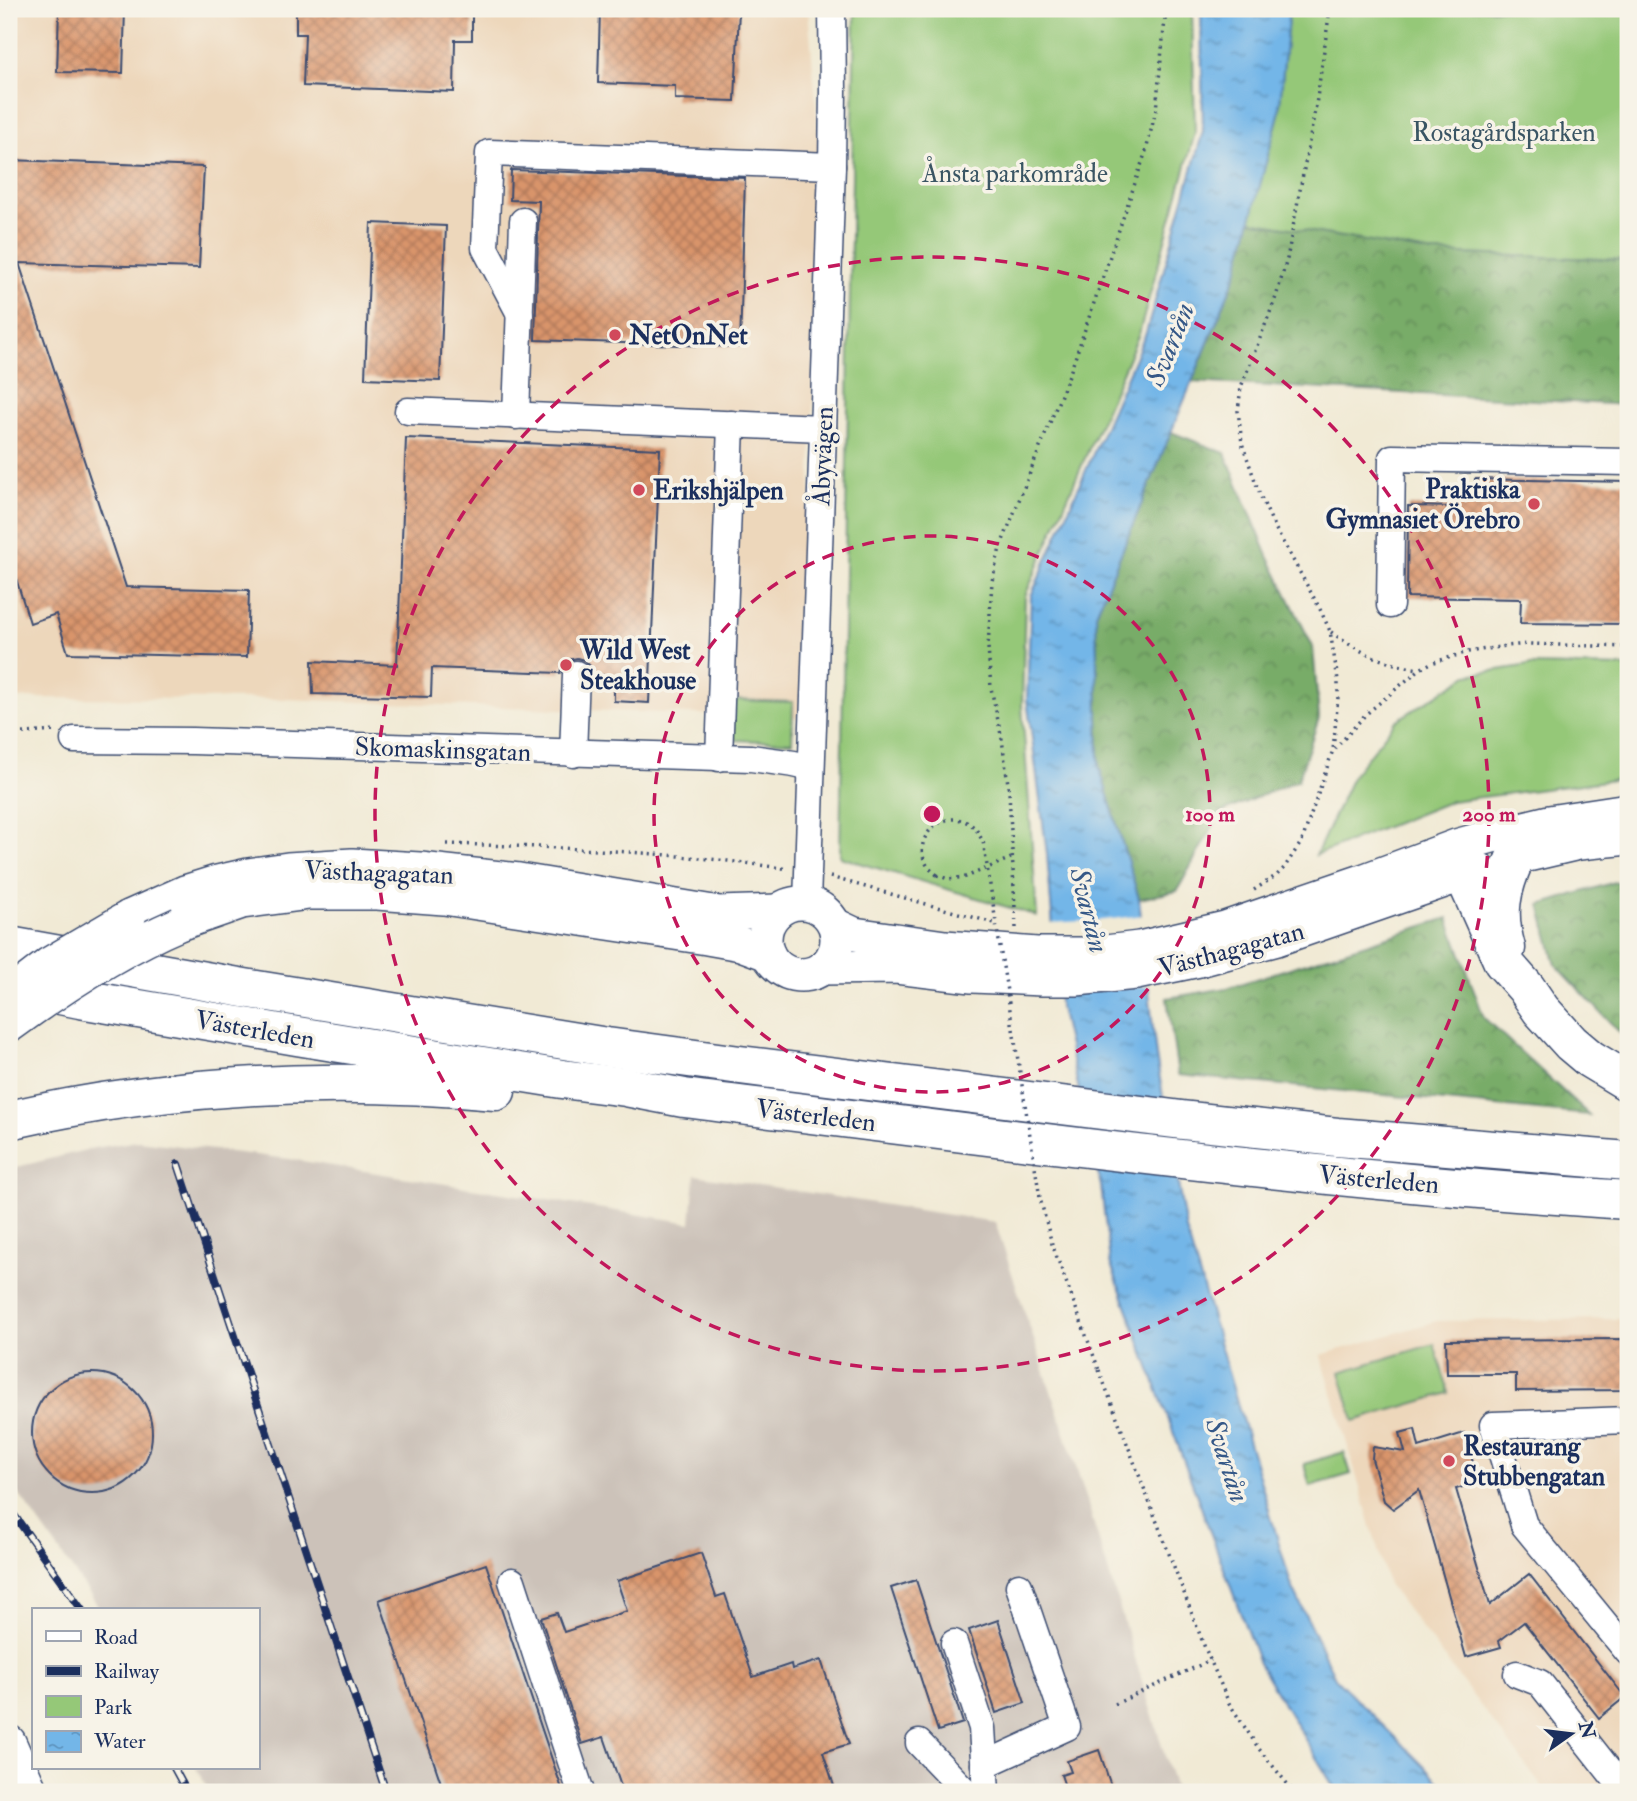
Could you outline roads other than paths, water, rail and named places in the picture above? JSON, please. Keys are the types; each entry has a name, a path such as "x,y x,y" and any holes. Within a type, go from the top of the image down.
{"highway":[{"path":"1514,973 1502,932 1500,914 1504,883 1515,858"},
{"path":"1470,863 1503,962 1571,1043 1590,1059 1628,1082"},
{"name":"Västerleden","path":"9,946 244,988 607,1047 1182,1120 1337,1137 1628,1161"},
{"name":"Västerleden","path":"9,985 284,1034 684,1098 1189,1161 1628,1200"},
{"path":"9,1120 155,1095 307,1084 384,1083 460,1087 658,1109 684,1098"}],"main road":[{"name":"Västhagagatan","path":"1166,955 1277,939 1470,863 1549,822 1628,810"},
{"name":"Västhagagatan","path":"1515,858 1579,843 1628,838"},
{"name":"Västhagagatan","path":"844,930 945,947 1032,954 1109,976 1166,955 1225,928 1319,897 1431,855 1470,863"},
{"name":"Västhagagatan","path":"9,995 49,964 130,916 185,892 217,882 288,869 352,865 420,869 519,880 719,913 793,907"},
{"name":"Västhagagatan","path":"9,1026 119,952 179,924 242,902 309,893 377,893 444,898 707,938 741,944 768,954"},
{"path":"793,907 823,910 844,930 837,938 832,958 822,968 804,975 792,974 775,964 765,945 770,921 793,907"},
{"name":"Västhagagatan","path":"822,968 895,967 972,976 1032,954"},
{"path":"9,1742 31,1792"}],"street":[{"name":"Åbyvägen","path":"793,907 810,872 811,768 834,91 832,9"},
{"path":"520,314 485,248 489,153 832,166"},
{"path":"516,416 523,221"},
{"path":"408,411 823,428"},
{"path":"719,758 731,424"},
{"path":"1390,605 1392,458 1628,462"},
{"path":"573,754 576,674"},
{"name":"Skomaskinsgatan","path":"74,740 193,741 751,758 811,768"},
{"name":"Västhagagatan","path":"1470,863 1515,858"},
{"path":"1628,1420 1493,1425 1524,1525 1628,1652"},
{"path":"512,1581 581,1792"},
{"path":"984,1765 1067,1727 1019,1586"},
{"path":"954,1643 982,1728 986,1792"},
{"path":"1517,1674 1540,1683 1622,1787 1628,1791"},
{"path":"919,1743 966,1792"}],"water":[{"name":"Svartån","path":"1201,9 1289,9 1279,114 1236,275 1096,614 1099,766 1139,899 1156,1056 1186,1230 1291,1584 1335,1678 1450,1792 1337,1792 1259,1663 1110,1262 1101,1186 1059,1003 1047,854 1027,699 1031,596 1146,333 1203,131"}],"railway":[{"path":"178,1164 386,1792"},
{"path":"9,1508 81,1608"},
{"path":"175,1770 187,1792"}],"place":[{"name":"NetOnNet","path":"615,335"},
{"name":"Erikshjälpen","path":"639,490"},
{"name":"Praktiska Gymnasiet Örebro","path":"1534,504"},
{"name":"Wild West Steakhouse","path":"566,665"},
{"name":"Restaurang Stubbengatan","path":"1449,1461"}],"park label":[{"name":"Rostagårdsparken","path":"1504,132"},
{"name":"Ånsta parkområde","path":"1015,173"}]}
